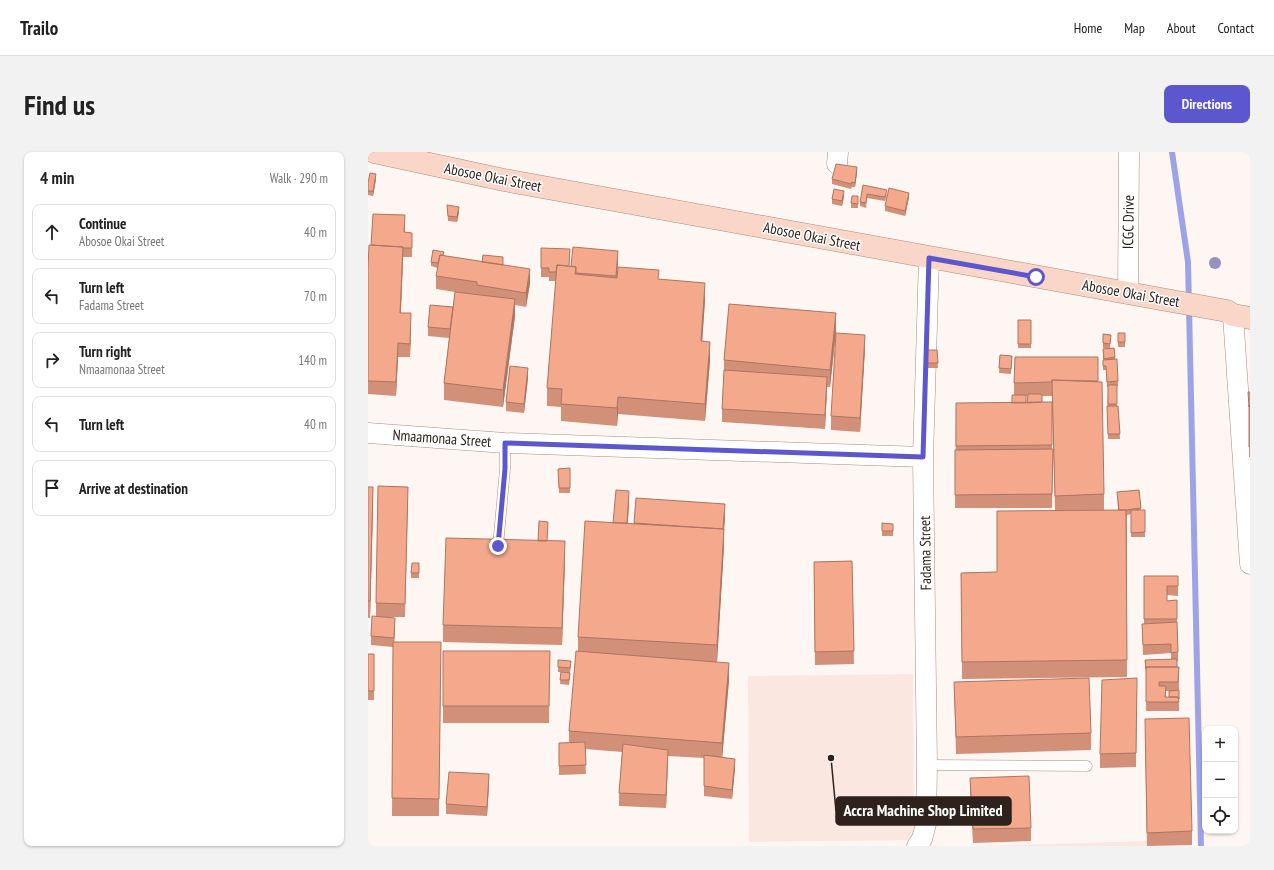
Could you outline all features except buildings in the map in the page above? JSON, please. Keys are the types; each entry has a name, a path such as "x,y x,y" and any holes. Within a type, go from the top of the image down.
{"street":[{"name":"Abosoe Okai Street","path":"374,152 504,180 929,258 1128,292 1237,314"},
{"name":"ICGC Drive","path":"1128,292 1129,152"},
{"name":"Fadama Street","path":"917,846 922,839 926,824 927,765 923,457 929,258"},
{"path":"1237,314 1250,564"},
{"name":"Nmaamonaa Street","path":"368,433 505,443 923,457"}],"lane":[{"path":"498,546 505,469 505,443"},
{"path":"927,765 1087,766"}],"shaded area":[{"path":"913,674 914,840 749,842 748,676"},
{"path":"1150,841 1150,846 979,846"}],"waterway":[{"path":"1172,152 1188,262 1201,846"}],"place":[{"name":"Accra Machine Shop Limited","path":"831,758"}],"route":[{"path":"498,546 505,469 505,443 923,457 929,258 1036,277"}]}
